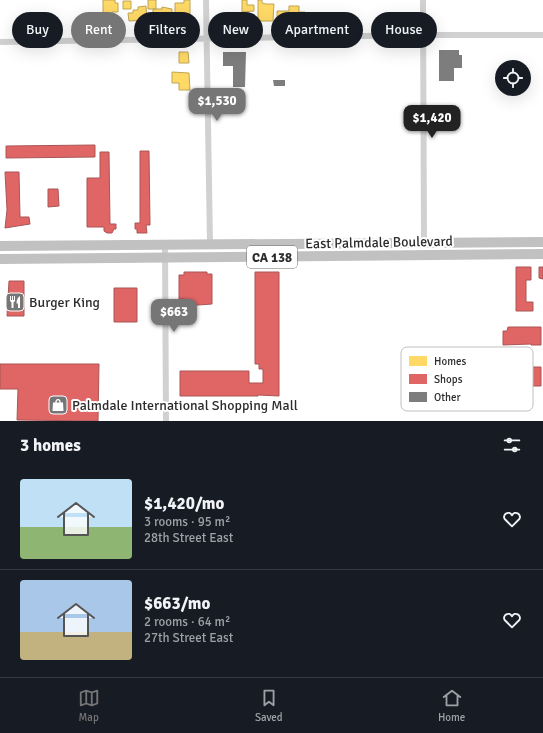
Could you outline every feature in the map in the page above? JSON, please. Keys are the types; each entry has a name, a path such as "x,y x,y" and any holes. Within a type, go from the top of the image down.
{"highway":[{"name":"East Palmdale Boulevard","path":"0,246 543,242"},
{"name":"East Palmdale Boulevard","path":"0,259 543,254"}],"street":[{"path":"206,0 210,244"},
{"path":"423,0 423,12"},
{"path":"437,35 543,35"},
{"path":"0,42 206,40 371,36"},
{"path":"423,48 424,243"},
{"path":"165,244 166,421"}],"building: Homes":[{"path":"103,0 115,0 115,3 118,3 118,12 103,12"},
{"path":"148,0 156,0 156,9 148,9"},
{"path":"184,0 190,0 190,12 175,12 175,3 184,3"},
{"path":"242,0 247,0 247,5 254,5 254,11 242,12"},
{"path":"258,0 262,0 262,3 266,4 274,4 274,12 271,12 271,21 263,21 263,12 258,12"},
{"path":"123,1 131,1 131,9 123,9"},
{"path":"146,6 146,12 134,12 134,21 129,21 128,13 133,13 133,10 138,10 138,7"},
{"path":"289,6 299,6 299,12 277,12 277,11 289,11"},
{"path":"162,7 172,9 172,12 153,12 153,9 162,9"},
{"path":"179,52 188,52 189,63 179,63"},
{"path":"172,72 189,73 190,90 179,90 179,83 172,83"}],"building: Shops":[{"path":"95,145 95,157 6,158 6,146"},
{"path":"140,151 149,151 150,225 146,225 147,233 137,233 137,229 135,229 135,223 140,223"},
{"path":"100,152 109,152 110,224 116,224 116,229 114,229 112,233 107,233 104,231 104,227 87,227 87,178 100,178"},
{"path":"5,172 19,172 20,217 29,217 30,224 5,228 7,210"},
{"path":"48,189 58,189 59,206 48,207"},
{"path":"516,267 531,267 531,280 526,280 526,302 533,302 533,311 516,311"},
{"path":"539,267 543,267 543,279 539,278"},
{"path":"184,272 207,272 207,274 212,274 212,304 184,306 184,299 179,299 179,275 184,275"},
{"path":"255,272 279,272 279,396 180,396 180,371 249,371 249,383 263,383 263,369 259,369 259,364 255,364"},
{"name":"Burger King","path":"9,281 24,281 24,316 7,316"},
{"path":"114,288 137,288 137,322 114,322"},
{"path":"508,327 541,327 541,345 503,345 503,331 507,331"},
{"name":"Palmdale International Shopping Mall","path":"0,364 99,364 98,421 17,420 18,389 0,389"},
{"path":"533,367 541,367 541,386 533,386"}],"building: Other":[{"path":"439,50 459,50 459,55 462,55 462,68 454,68 454,81 439,81"},
{"path":"223,52 246,52 245,87 233,87 233,66 223,66"},
{"path":"273,80 285,80 285,86 274,86"}],"place":[{"name":"Burger King","path":"15,302"},
{"name":"Palmdale International Shopping Mall","path":"58,405"}]}
